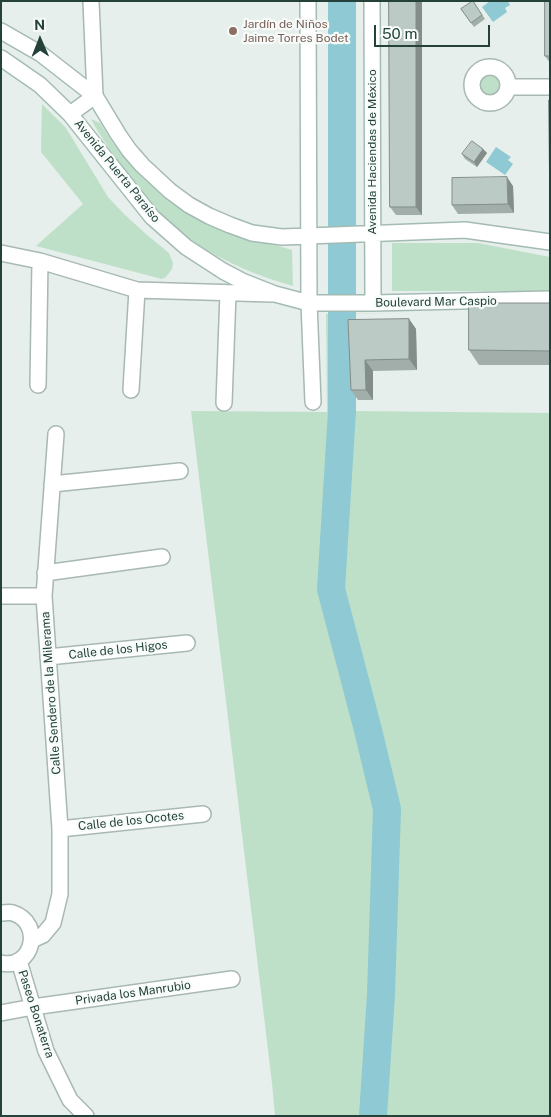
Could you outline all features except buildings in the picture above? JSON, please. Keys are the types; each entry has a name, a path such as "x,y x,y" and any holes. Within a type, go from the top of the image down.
{"street":[{"path":"70,114 95,96 91,1"},
{"path":"308,1 316,303 313,402"},
{"name":"Avenida Haciendas de México","path":"372,1 366,234 373,303"},
{"name":"Avenida Puerta Paraíso","path":"1,31 41,54 95,96 118,134 142,165 163,185 189,205 216,219 252,233 282,237 315,236"},
{"name":"Avenida Puerta Paraíso","path":"1,58 40,85 70,114 152,218 186,248 242,281 275,294 316,303"},
{"path":"508,87 550,87"},
{"path":"315,236 465,230 550,242"},
{"path":"1,253 40,261 137,290 275,294"},
{"path":"38,385 40,261"},
{"path":"131,390 137,290"},
{"path":"224,403 228,293"},
{"name":"Boulevard Mar Caspio","path":"316,303 550,300"},
{"name":"Calle Sendero de la Milerama","path":"32,940 43,935 53,923 60,894 60,829 44,596 56,434"},
{"path":"52,484 180,471"},
{"path":"46,573 162,556"},
{"path":"1,596 44,596"},
{"name":"Calle de los Higos","path":"48,657 187,644"},
{"name":"Calle de los Ocotes","path":"60,829 203,814"},
{"path":"1,912 12,912 23,918 30,928 32,940 26,956 19,961 6,964 1,963"},
{"name":"Paseo Bonaterra","path":"19,961 46,1051 70,1100 86,1116"},
{"name":"Privada los Manrubio","path":"1,1013 232,979"}],"green space":[{"path":"491,74 498,78 500,84 498,90 492,96 483,92 479,84 483,76"},
{"path":"42,104 66,128 108,197 124,214 169,253 173,263 172,269 166,277 162,279 36,246 83,204 41,152"},
{"path":"91,119 100,123 113,143 142,177 165,198 185,212 235,233 292,250 293,286 233,264 195,243 178,230 147,200 105,142"},
{"path":"392,243 478,243 550,257 550,291 392,291"},
{"path":"395,313 354,314 355,411 550,413 550,1116 275,1116 191,411 327,412 326,314"}],"water":[{"path":"490,1 508,1 510,5 505,8 507,12 493,22 482,7"},
{"path":"496,147 511,157 508,160 513,164 505,175 486,162"}],"waterway":[{"path":"342,1 342,411 331,589 387,809 381,994 373,1116"}],"place":[{"name":"Jardín de Niños Jaime Torres Bodet","path":"233,31"}]}
